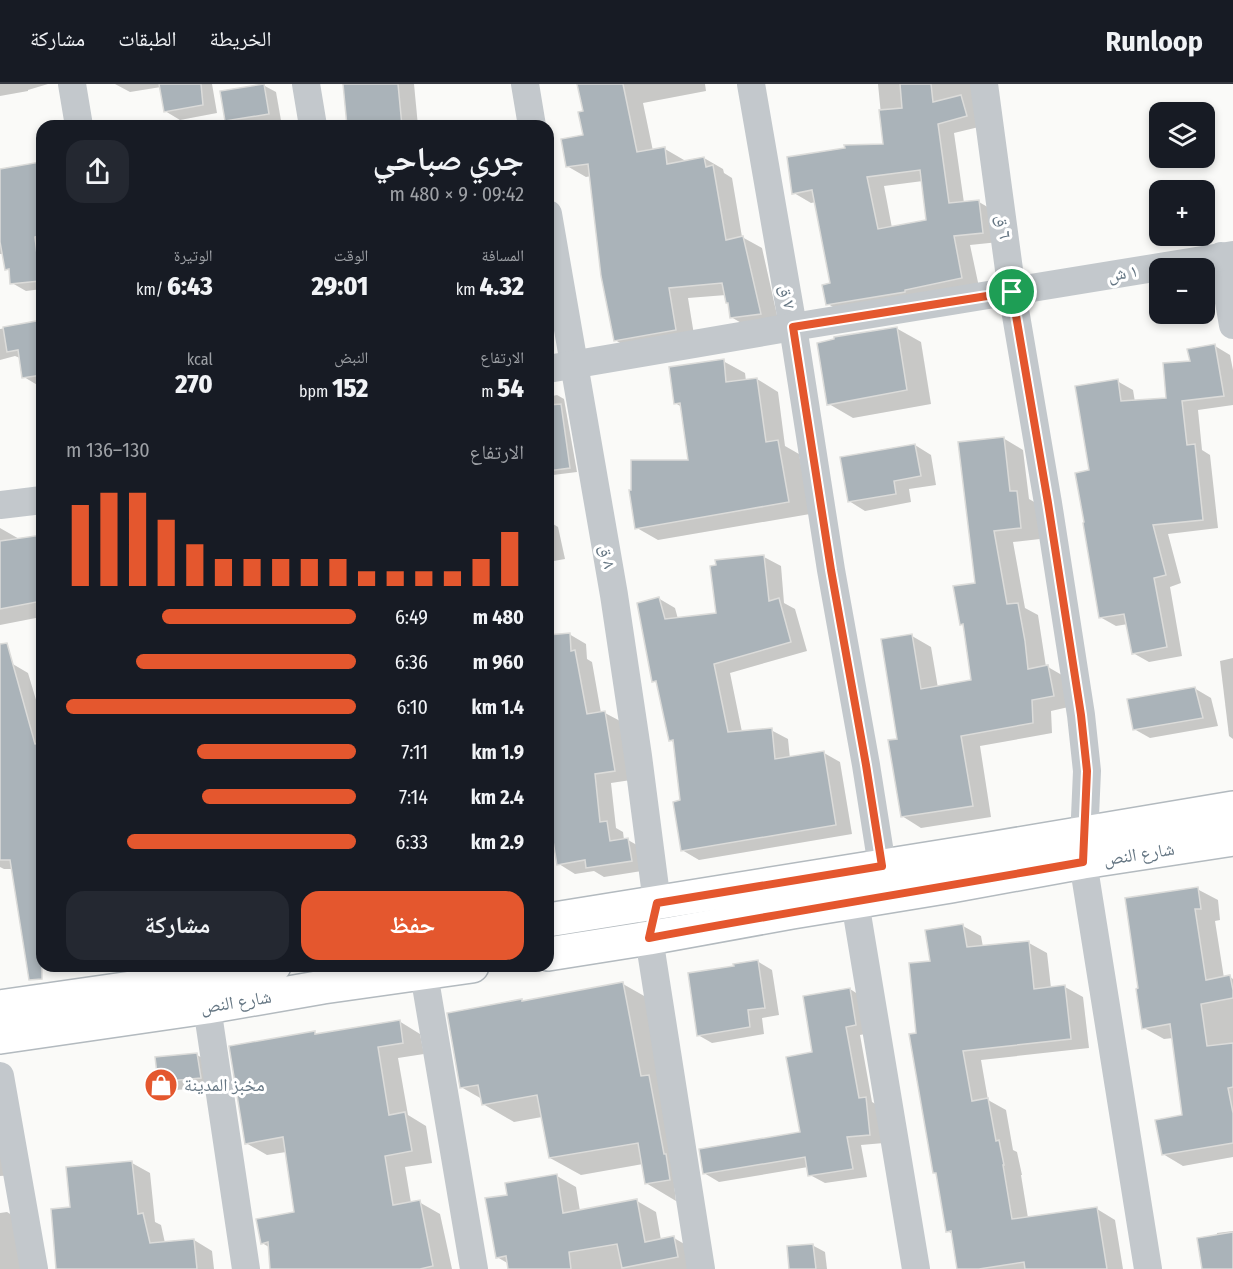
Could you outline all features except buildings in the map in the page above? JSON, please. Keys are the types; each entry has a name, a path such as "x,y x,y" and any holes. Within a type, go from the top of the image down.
{"main road":[{"name":"شارع النص","path":"554,953 855,902 1083,848 1233,808"},
{"name":"شارع النص","path":"554,919 882,866 1083,848 1233,839"},
{"name":"شارع النص","path":"0,1037 250,972"},
{"name":"شارع النص","path":"0,1007 203,984 323,987 436,972"}],"street":[{"path":"72,84 78,120"},
{"path":"306,84 312,120"},
{"path":"525,84 531,120"},
{"name":"٧ ق","path":"751,84 882,866"},
{"name":"٦ ق","path":"984,84 1012,292 1081,715 1087,771 1083,848 1148,1269"},
{"path":"1227,256 1233,324"},
{"name":"١ ش","path":"561,366 1227,256"},
{"name":"٨ ق","path":"554,284 561,366 616,606 657,903"},
{"path":"0,505 36,501"},
{"path":"855,902 916,1269"},
{"path":"657,903 649,938 701,1269"},
{"path":"424,974 474,1269"},
{"path":"203,984 246,1269"},
{"path":"0,1076 34,1269"}],"place":[{"name":"مخبز المدينة","path":"161,1085"}],"route":[{"path":"1012,292 1081,715 1087,771 1083,862 649,938 657,903 882,866 831,570 793,327 1012,292"}]}
